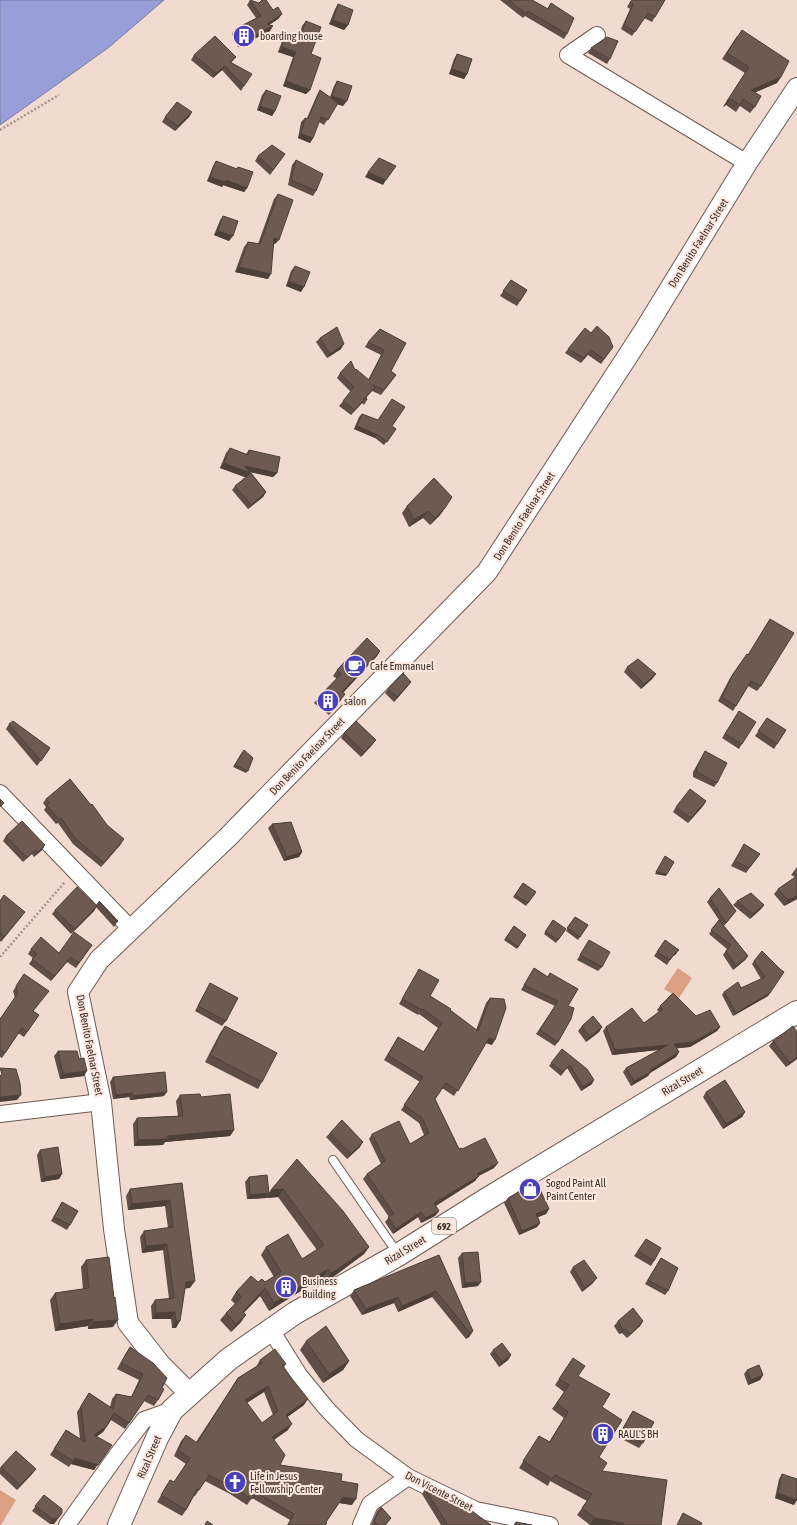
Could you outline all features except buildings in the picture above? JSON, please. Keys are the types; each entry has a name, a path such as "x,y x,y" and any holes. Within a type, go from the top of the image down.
{"main road":[{"name":"Rizal Street","path":"119,1525 158,1436 172,1410 229,1359 296,1313 398,1255 487,1199 795,1015"}],"street":[{"path":"597,35 568,55 748,163"},
{"name":"Don Benito Faelnar Street","path":"190,1394 160,1364 128,1322 114,1228 101,1102 78,992 99,960 228,837 487,572 644,331 748,163 797,88"},
{"path":"0,793 131,929"},
{"path":"0,1114 101,1102"},
{"name":"Don Vicente Street","path":"271,1330 299,1375 326,1408 356,1439 408,1477 476,1510 550,1525"},
{"path":"67,1525 112,1461 144,1420 172,1410"},
{"path":"361,1525 370,1504 408,1477"}],"lane":[{"path":"333,1160 398,1255"}],"path":[{"path":"0,130 59,95"},
{"path":"0,957 75,871"}],"shaded area":[{"path":"678,968 692,978 679,998 664,989"},
{"path":"0,1490 16,1500 1,1525 0,1525"}],"water":[{"path":"0,0 164,0 108,48 0,125"}],"place":[{"name":"boarding house","path":"244,36"},
{"name":"Cafe Emmanuel","path":"355,666"},
{"name":"salon","path":"328,701"},
{"name":"Sogod Paint All Paint Center","path":"530,1189"},
{"name":"Business Building","path":"286,1287"},
{"name":"RAUL'S BH","path":"603,1434"},
{"name":"Life in Jesus Fellowship Center","path":"235,1482"}]}
